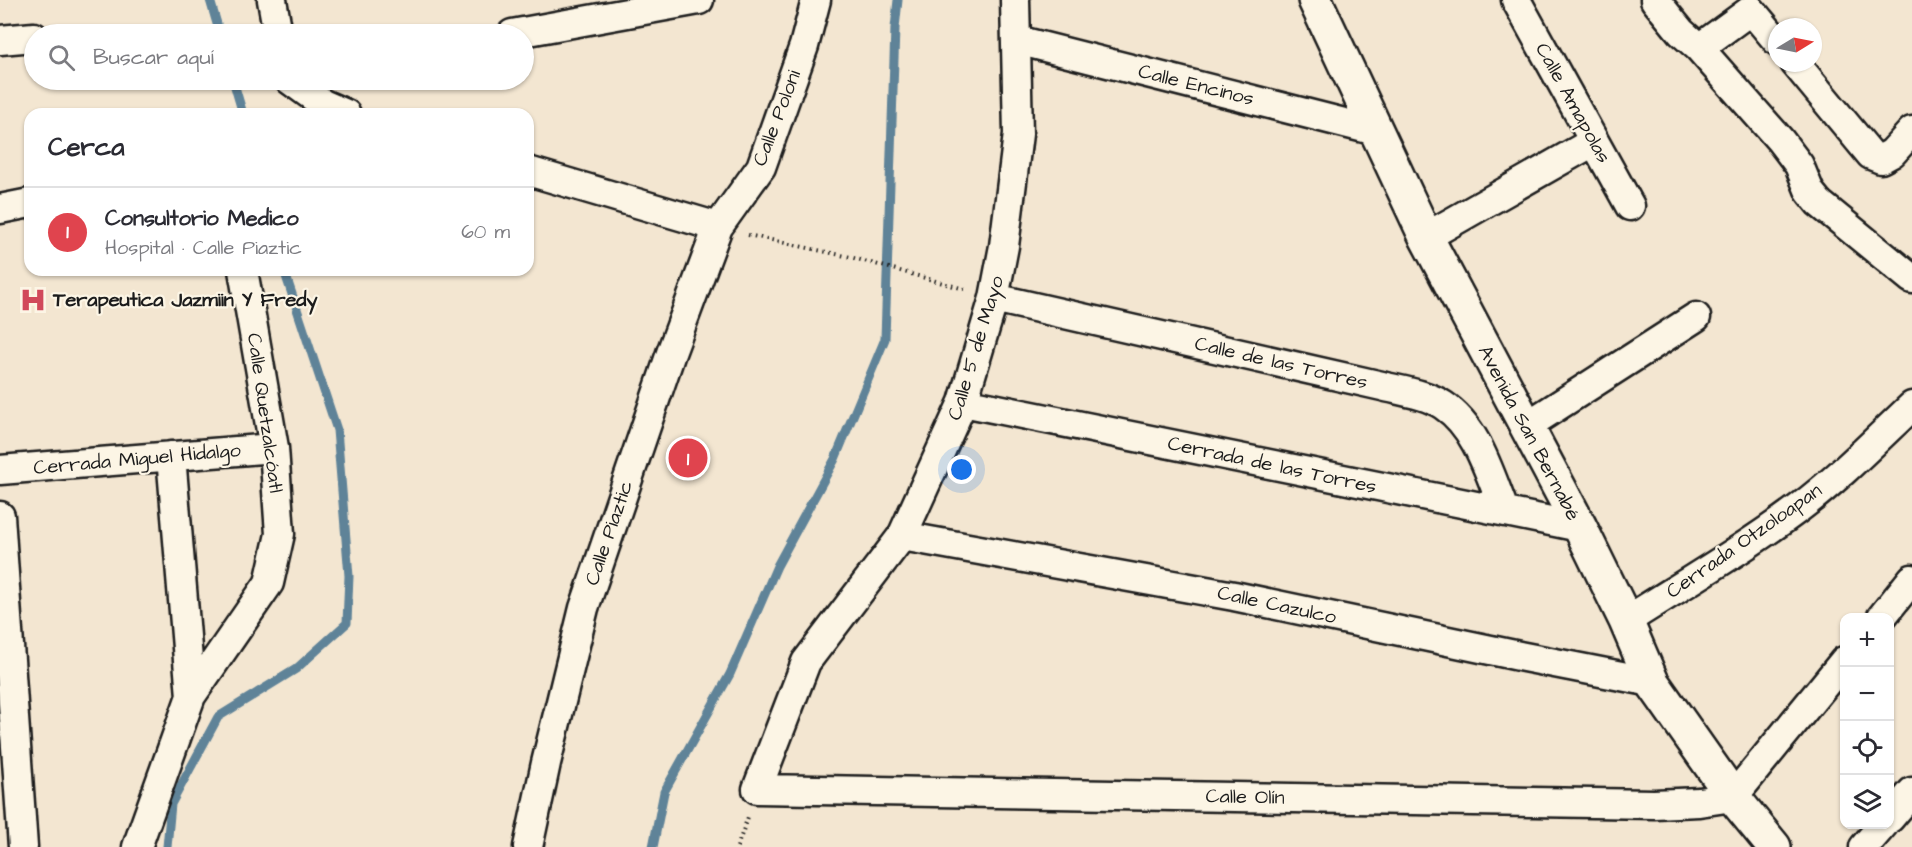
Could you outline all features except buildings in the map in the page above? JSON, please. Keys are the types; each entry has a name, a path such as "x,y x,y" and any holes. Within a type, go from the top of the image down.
{"main road":[{"name":"Avenida San Bernabé","path":"1315,0 1426,237 1580,527 1626,621 1652,681 1733,797 1774,847"}],"street":[{"path":"272,0 276,24"},
{"path":"534,30 699,0"},
{"name":"Calle Poloni","path":"718,227 762,167 800,56 816,0"},
{"name":"Calle 5 de Mayo","path":"757,789 806,662 902,536 963,402 994,298 1004,246 1018,134 1015,0"},
{"name":"Calle Amapolas","path":"1516,0 1630,206"},
{"path":"1655,0 1680,32 1699,48 1780,140 1799,165 1810,192 1820,203 1912,279"},
{"path":"1699,48 1760,5 1768,22"},
{"path":"0,40 24,38"},
{"name":"Calle Encinos","path":"1017,40 1376,131"},
{"path":"1802,72 1871,155 1881,159 1892,153 1912,131"},
{"path":"304,90 332,108"},
{"path":"1426,237 1593,142"},
{"path":"534,173 718,227"},
{"path":"0,209 24,204"},
{"name":"Calle Piaztic","path":"528,847 584,608 671,353 718,227"},
{"name":"Calle Quetzalcóatl","path":"137,847 191,696 269,583 280,534 274,448 244,276"},
{"name":"Calle de las Torres","path":"994,298 1417,394 1442,404 1455,415 1475,440 1505,512"},
{"path":"1525,427 1696,317"},
{"name":"Cerrada de las Torres","path":"963,402 1580,527"},
{"name":"Cerrada Otzoloapan","path":"1626,621 1800,507 1912,406"},
{"name":"Cerrada Miguel Hidalgo","path":"0,470 274,448"},
{"path":"171,456 191,696"},
{"path":"0,516 23,847"},
{"name":"Calle Cazulco","path":"902,536 1234,596 1524,657 1652,681"},
{"path":"1885,613 1912,579"},
{"path":"1733,797 1840,667"},
{"name":"Calle Olín","path":"757,789 1654,804 1699,802 1733,797"},
{"path":"1894,813 1912,792"},
{"path":"1864,847 1880,829"}],"path":[{"path":"752,236 850,257 994,298"}],"waterway":[{"path":"210,0 217,24"},
{"path":"653,847 664,792 730,674 777,566 835,459 885,339 895,28 898,0"},
{"path":"236,90 241,108"},
{"path":"167,847 171,804 218,717 296,669 347,623 349,576 337,430 286,276"}],"place":[{"name":"Terapeutica Jazmiin Y Fredy","path":"33,300"},
{"name":"Consultorio Medico","path":"688,458"}]}
